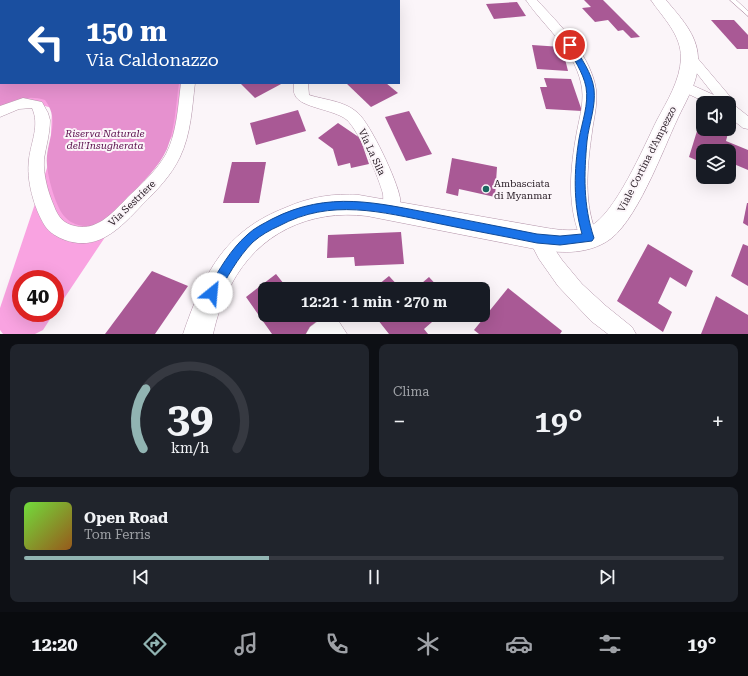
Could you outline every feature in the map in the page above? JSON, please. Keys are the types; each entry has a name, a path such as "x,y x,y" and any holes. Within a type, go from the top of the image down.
{"street":[{"path":"531,0 570,45 584,70 589,83 590,99 583,140 580,188 582,218 588,238"},
{"name":"Viale Cortina d'Ampezzo","path":"198,334 208,301 224,269 241,248 261,230 287,216 314,208 328,205 352,204 560,241 588,238 600,233 618,214 645,167 688,73 690,57 685,37 658,0"},
{"path":"690,57 723,96"},
{"name":"Via Sestriere","path":"0,112 24,103 37,105 43,115 37,159 38,179 49,215 54,225 71,234 93,234 106,228 119,218 159,176 171,159 179,142 188,84"},
{"name":"Via La Sila","path":"301,84 301,94 304,98 340,109 351,115 360,125 390,190 392,202 390,210"},
{"path":"683,86 704,96"},
{"path":"736,111 745,122"},
{"path":"736,115 745,122"},
{"path":"537,238 556,269 568,284 605,319 625,334"},
{"path":"316,334 329,324 336,334"}],"lane":[{"path":"733,0 748,14"}],"green space":[{"name":"Riserva Naturale dell'Insugherata","path":"0,84 182,84 178,128 64,299 64,270 13,270 50,159 52,108 27,101 0,113"},
{"name":"Riserva Naturale dell'Insugherata","path":"0,84 179,84 172,133 164,156 145,180 114,212 100,223 88,226 75,224 66,218 62,214 53,193 47,165 47,156 53,124 50,108 45,100 28,98 11,102 0,107"},
{"name":"Riserva Naturale dell'Insugherata","path":"12,272 12,322 48,322 43,330 35,334 3,334 0,330 0,308"}],"building":[{"path":"584,0 603,0 640,37 631,38 623,30 618,31 608,20 595,22 582,8 591,7"},
{"path":"517,2 526,16 494,19 486,4"},
{"path":"711,20 734,20 748,35 748,49 737,49"},
{"path":"532,45 562,47 568,71 537,69"},
{"path":"544,78 571,79 582,111 546,109 540,87 547,87"},
{"path":"241,84 281,84 255,98"},
{"path":"347,84 387,84 398,93 371,107"},
{"path":"298,110 306,131 256,145 250,123"},
{"path":"409,111 432,154 406,161 385,117"},
{"path":"338,123 360,138 369,164 351,168 350,163 338,166 333,149 318,138"},
{"path":"696,134 696,136 727,136 726,141 733,144 696,144 696,160 689,157"},
{"path":"736,145 748,150 748,170 736,165"},
{"path":"452,158 497,167 495,197 459,189 458,196 446,193"},
{"path":"232,162 266,162 259,203 223,203"},
{"path":"748,203 748,226 743,223"},
{"path":"401,232 404,264 355,266 354,257 327,258 328,235"},
{"path":"648,244 693,271 686,287 670,277 658,303 672,312 663,332 617,301"},
{"path":"743,244 748,246 748,286 731,276"},
{"path":"152,271 188,286 155,334 105,334"},
{"path":"276,274 282,282 266,282"},
{"path":"389,276 395,282 382,282"},
{"path":"429,277 434,282 423,282"},
{"path":"258,288 258,314 246,297"},
{"path":"508,288 562,331 560,334 479,334 474,330 480,322 490,322 490,310"},
{"path":"716,296 748,315 748,334 701,334"},
{"path":"264,322 325,322 311,334 272,334"},
{"path":"380,322 432,322 424,329 428,334 389,334"}],"place":[{"name":"Ambasciata di Myanmar","path":"486,189"}],"route":[{"path":"212,293 215,284 224,269 241,248 261,230 287,216 328,205 352,204 560,241 588,238 582,218 580,188 583,140 590,104 590,88 587,76 570,45"}]}
